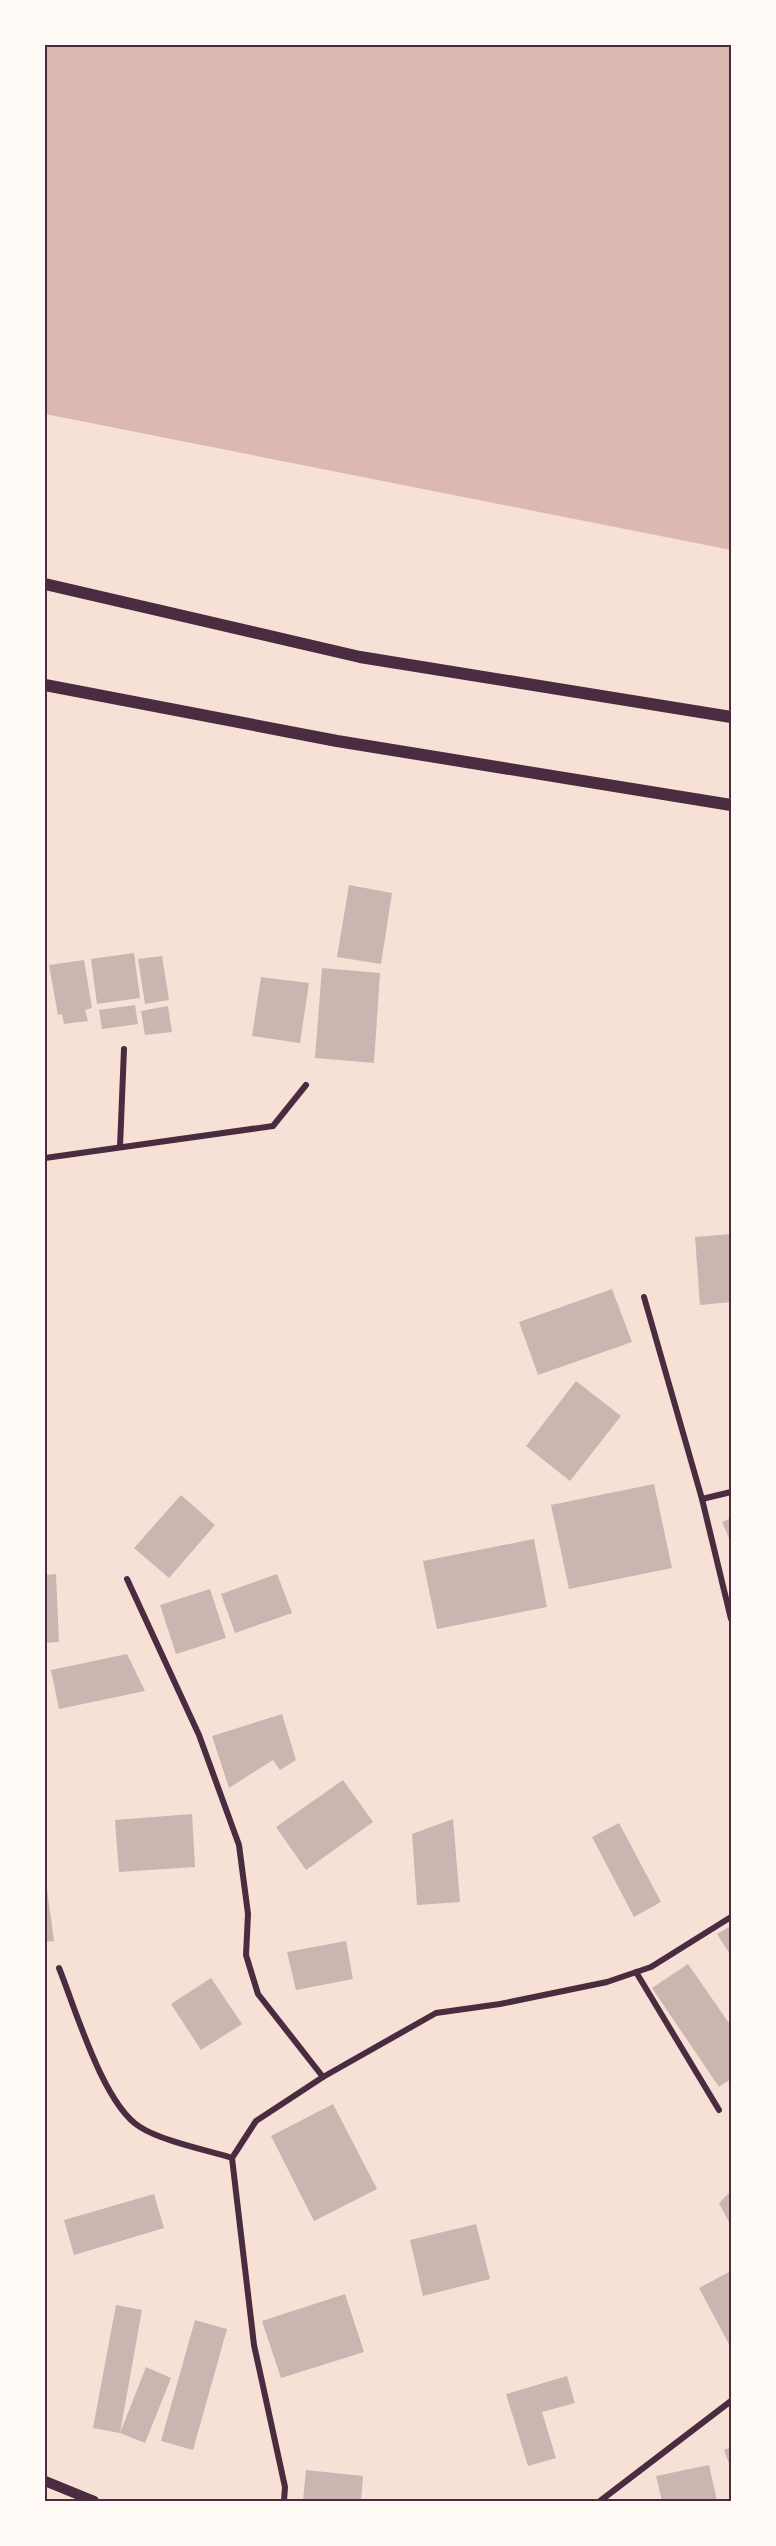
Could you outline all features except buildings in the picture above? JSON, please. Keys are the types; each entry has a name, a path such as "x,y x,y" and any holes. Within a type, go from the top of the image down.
{"main road":[{"path":"45,584 360,657 731,717"},
{"path":"45,686 337,741 731,805"}],"street":[{"path":"120,1147 124,1049"},
{"path":"45,1158 273,1126 306,1085"},
{"path":"644,1296 702,1499 731,1619"},
{"path":"702,1499 731,1492"},
{"path":"127,1579 199,1735 239,1845 248,1914 246,1955 258,1994 323,2077"},
{"path":"284,2501 285,2487 254,2344 232,2158 256,2121 323,2077 436,2013 500,2004 596,1984 636,1972 651,1967 731,1917"},
{"path":"59,1968 101,2075 126,2117 141,2128 157,2135 232,2158"},
{"path":"636,1972 719,2110"},
{"path":"600,2501 731,2401"},
{"path":"45,2481 94,2501"}],"shaded area":[{"path":"45,45 731,45 731,550 45,414"}]}
